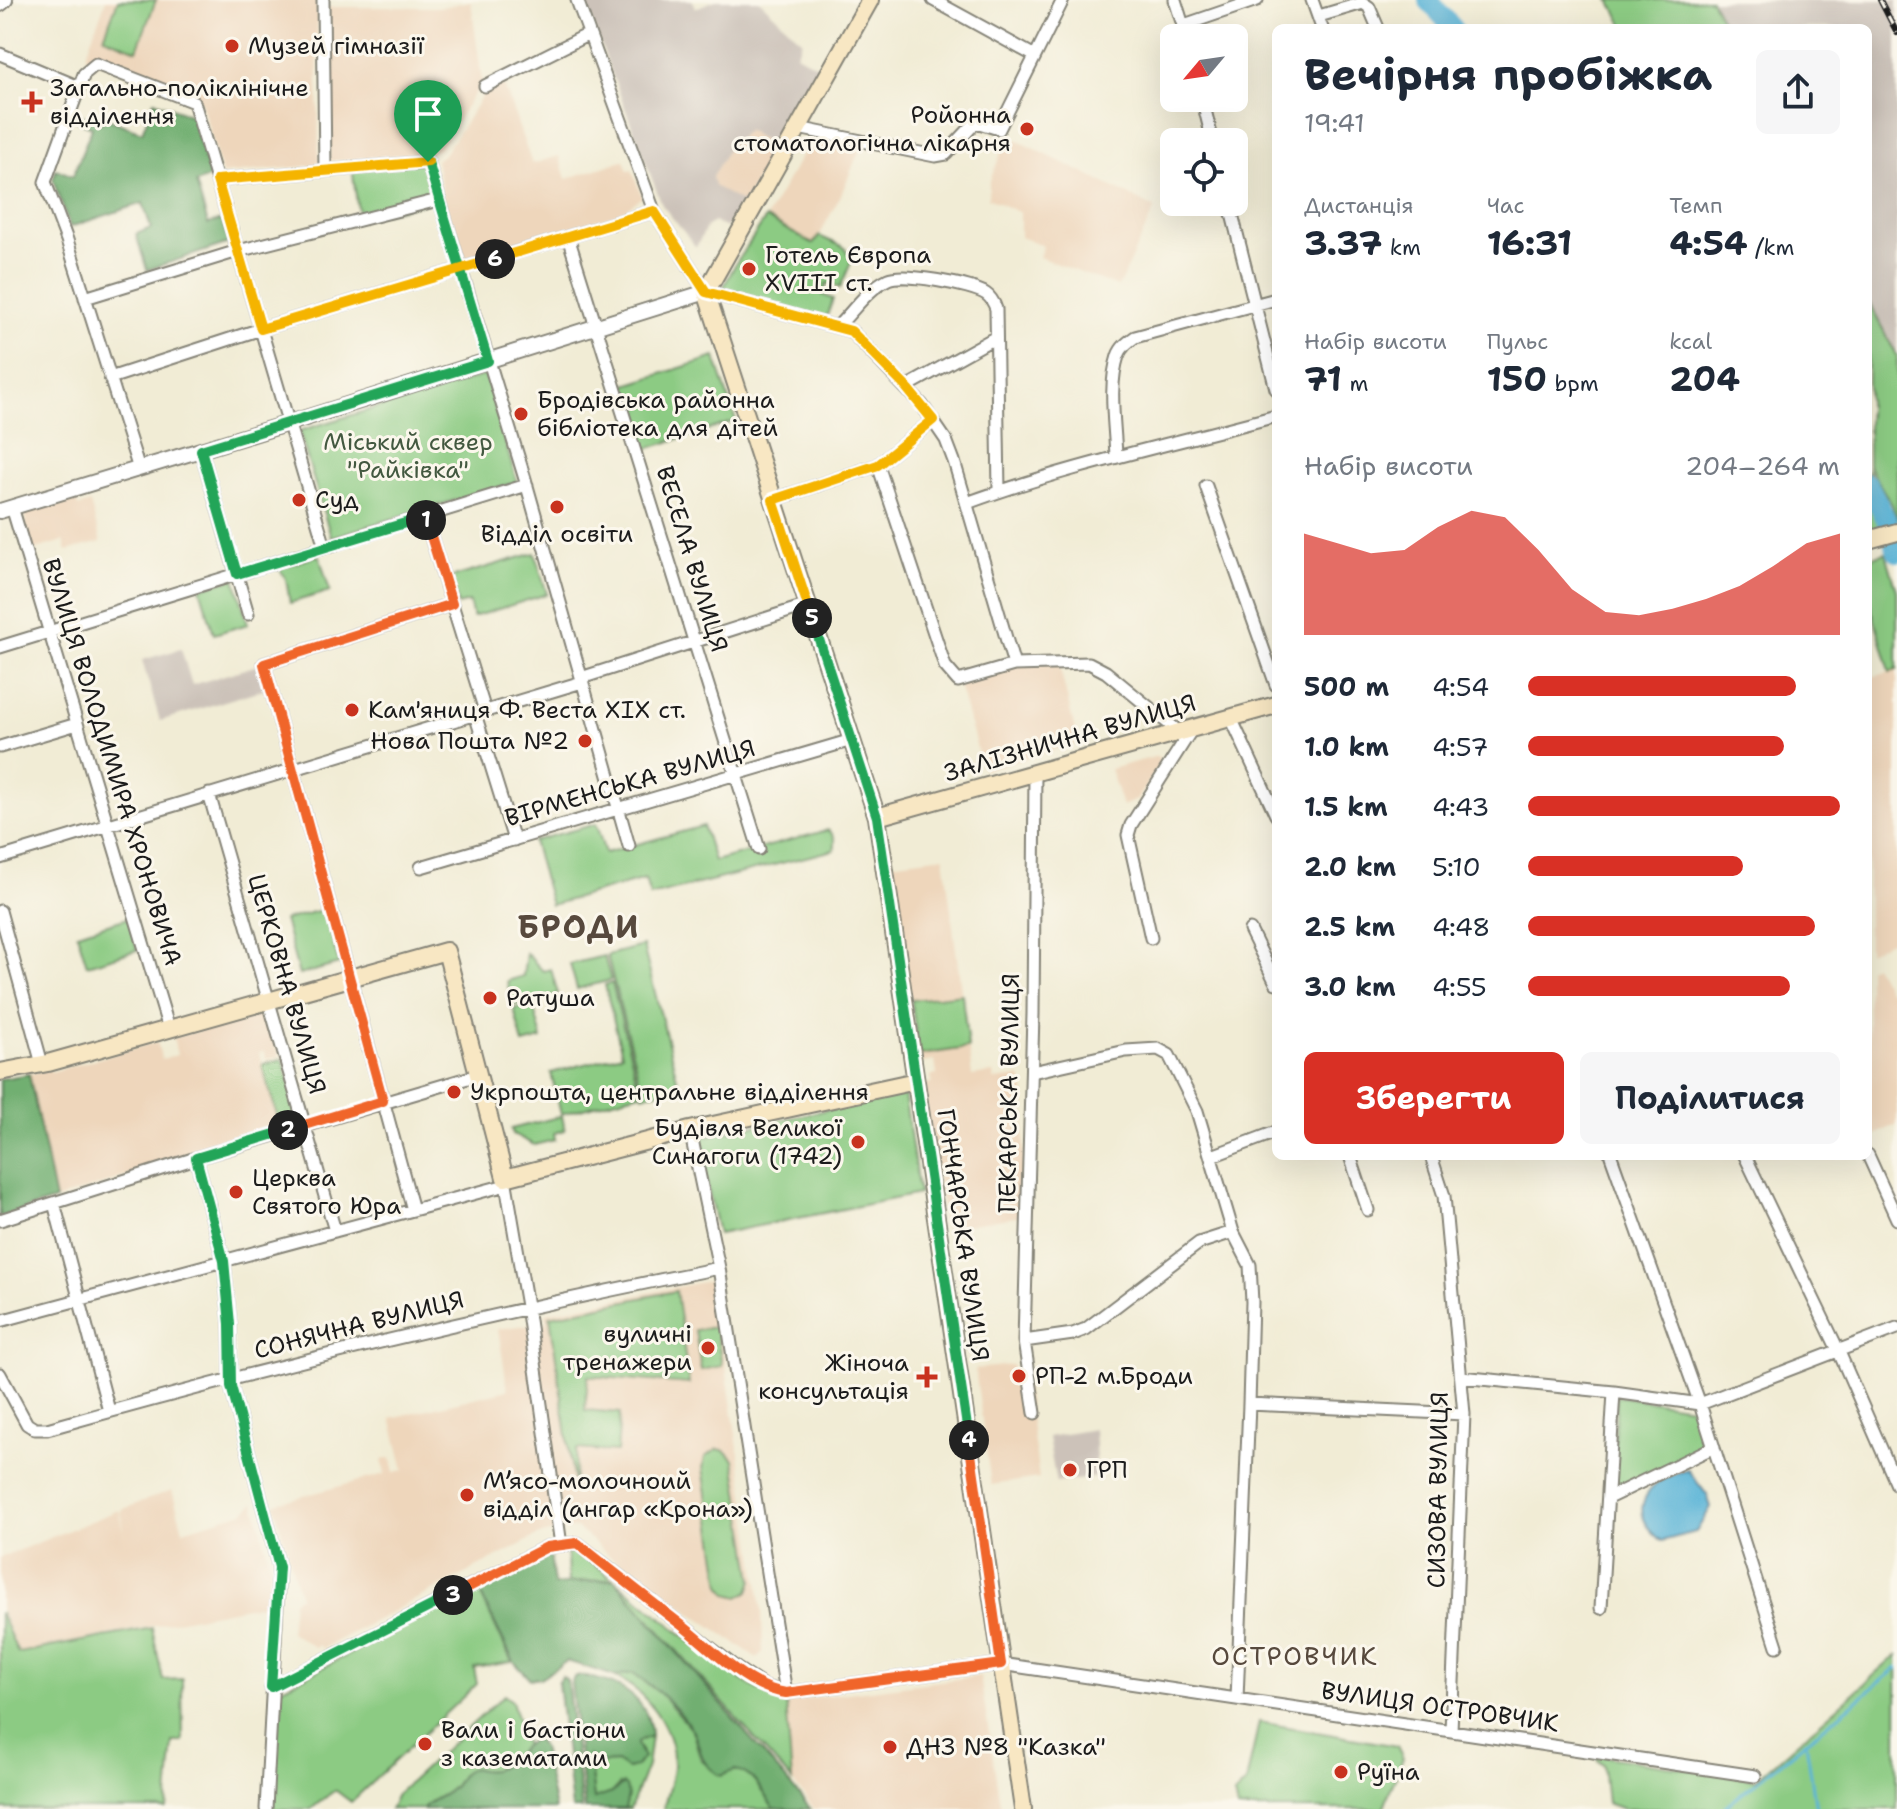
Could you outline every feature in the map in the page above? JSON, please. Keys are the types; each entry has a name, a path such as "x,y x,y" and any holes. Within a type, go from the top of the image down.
{"main road":[{"path":"870,0 706,292 877,817 916,1081"},
{"name":"ЗАЛІЗНИЧНА ВУЛИЦЯ","path":"877,817 1272,706"},
{"path":"0,1072 42,1064 446,951 505,1182"},
{"name":"ГОНЧАРСЬКА ВУЛИЦЯ","path":"505,1182 690,1130 916,1081 1023,1809"}],"street":[{"path":"0,4 5,0"},
{"path":"323,0 325,170"},
{"path":"577,0 654,211 706,292"},
{"path":"933,0 1035,56"},
{"path":"798,128 935,156 946,154 976,122 999,129 1063,0"},
{"path":"1175,0 1184,24"},
{"path":"1187,24 1257,0"},
{"path":"1312,0 1320,22 1363,3 1369,7 1376,24"},
{"path":"485,86 589,34"},
{"path":"0,54 79,87"},
{"path":"139,469 67,240 45,182 79,87 86,71 96,64 194,102 325,547"},
{"path":"217,180 428,162 527,485 629,846"},
{"path":"85,298 238,251 438,200"},
{"path":"110,378 261,329 654,211"},
{"path":"1233,216 1272,373"},
{"name":"ВЕСЕЛА ВУЛИЦЯ","path":"568,237 759,849"},
{"path":"838,326 881,283 900,276 969,287 992,300 996,309 999,491"},
{"path":"6,509 706,292 851,331 906,387 933,420 954,461 1014,665"},
{"path":"1116,457 1114,391 1118,354 1125,345 1135,337 1272,300"},
{"path":"906,387 996,337"},
{"path":"967,503 1116,457 1272,417"},
{"path":"773,500 878,465 933,420"},
{"path":"201,450 248,614"},
{"path":"878,465 945,666 958,681 1014,665 1089,663 1186,730 1128,835 1151,938"},
{"path":"0,647 527,485"},
{"path":"1206,486 1272,674"},
{"name":"ВУЛИЦЯ ВОЛОДИМИРА ХРОНОВИЧА","path":"6,509 49,632 169,1029"},
{"path":"425,517 452,604 514,840"},
{"path":"413,1210 264,664 452,604"},
{"path":"0,858 480,712 808,605"},
{"path":"1231,718 1272,806"},
{"path":"0,747 77,724"},
{"name":"ВІРМЕНСЬКА ВУЛИЦЯ","path":"421,867 852,740"},
{"name":"ПЕКАРСЬКА ВУЛИЦЯ","path":"1035,773 1032,1072 1024,1341 1035,1413"},
{"name":"ЦЕРКОВНА ВУЛИЦЯ","path":"209,794 335,1231"},
{"path":"0,911 42,1064"},
{"path":"1250,930 1272,975"},
{"path":"1032,1072 1126,1051 1158,1049 1169,1055 1197,1111 1233,1232 1250,1265 1249,1404 1237,1699"},
{"path":"0,1220 383,1101 478,1075"},
{"path":"271,1687 547,1547 577,1543 744,1674 765,1687 786,1693 719,1268 690,1130"},
{"path":"1212,1156 1272,1134"},
{"path":"196,1158 224,1261 231,1378 279,1567 266,1809"},
{"path":"1351,1160 1368,1210"},
{"name":"СИЗОВА ВУЛИЦЯ","path":"1432,1160 1444,1196 1464,1414 1451,1731"},
{"path":"1612,1160 1700,1404 1777,1646"},
{"path":"1747,1160 1839,1352 1897,1485"},
{"path":"1870,1160 1897,1219"},
{"path":"0,1321 413,1210 505,1182 527,1306 561,1545"},
{"path":"54,1203 109,1411"},
{"path":"1024,1341 1073,1334 1086,1329 1199,1243 1233,1232"},
{"name":"СОНЯЧНА ВУЛИЦЯ","path":"0,1374 30,1428 47,1429 231,1378 527,1306 719,1268"},
{"path":"1461,1377 1700,1404 1897,1328"},
{"path":"1601,1608 1614,1392"},
{"path":"1249,1404 1464,1414"},
{"path":"1608,1498 1714,1447"},
{"name":"ВУЛИЦЯ ОСТРОВЧИК","path":"786,1693 1001,1664 1755,1776"}],"shaded area":[{"path":"106,0 317,0 319,165 222,174 198,99 85,56"},
{"path":"591,0 692,0 696,8 716,0 759,0 802,41 796,54 821,68 775,147 747,130 729,147 712,177 714,186 743,203 726,228 714,222 707,226 696,247 662,205 585,3"},
{"path":"1711,0 1897,0 1897,356 1872,309 1872,24 1724,24"},
{"path":"471,1 482,82 439,149 428,153 330,161 328,7 442,7"},
{"path":"503,82 532,164 559,156 566,179 624,160 628,171 632,170 642,197 620,213 463,262 443,197 436,160 445,153 487,89"},
{"path":"747,130 775,147 743,203 714,187 712,177 729,147"},
{"path":"815,132 863,142 840,197 814,245 766,218"},
{"path":"1008,136 1155,208 1118,287 1039,257 1043,246 1020,237 1020,213 988,198 989,183"},
{"path":"76,499 78,507 90,503 101,542 67,551 64,541 33,550 25,524 27,520 23,517 28,508 33,511 36,506 51,501 53,506"},
{"path":"181,649 192,685 261,664 267,688 160,721 142,660"},
{"path":"1059,664 1078,743 983,770 958,681 1014,665"},
{"path":"1897,670 1897,938 1872,950 1872,677"},
{"path":"1158,756 1160,764 1137,800 1122,806 1110,769"},
{"path":"944,856 972,1076 993,1073 994,1080 1021,1077 1025,1091 1022,1216 945,1228 923,1084 932,1083 931,1076 937,1075 935,1061 920,1063 890,863"},
{"path":"1872,966 1889,992 1897,988 1897,1124 1872,1136"},
{"path":"267,1012 280,1056 267,1060 264,1051 259,1053 280,1125 55,1200 29,1074 50,1069 51,1072 157,1042 162,1059 177,1055 173,1038"},
{"path":"713,1280 762,1609 763,1652 757,1658 611,1557 577,1528 539,1535 321,1649 319,1645 314,1647 290,1632 293,1601 300,1596 274,1504 385,1474 382,1460 391,1458 394,1472 404,1470 391,1418 508,1390 498,1329 547,1322 546,1313"},
{"path":"1012,1365 1015,1389 1026,1388 1039,1478 991,1485 975,1369"},
{"path":"1094,1429 1097,1477 1056,1483 1048,1437"},
{"path":"172,1490 183,1530 244,1512 254,1503 271,1567 267,1603 19,1652 0,1608 0,1558 119,1510 125,1537 121,1510"},
{"name":"ДНЗ №8 \"Казка\"","path":"980,1676 1001,1809 815,1809 792,1781 786,1701"}],"green space":[{"path":"118,0 156,0 137,50 104,37"},
{"path":"1610,0 1711,0 1724,24 1623,24"},
{"path":"154,101 192,116 210,177 196,183 208,224 222,220 229,243 147,270 136,234 151,228 143,203 70,227 53,180 56,169 73,176 92,127 75,120 78,114 102,123 105,118 142,132"},
{"path":"428,162 438,200 359,219 352,167"},
{"path":"766,218 813,244 819,236 844,247 852,260 840,288 827,283 823,295 833,299 825,321 722,290"},
{"path":"1872,309 1897,356 1897,522 1892,505 1872,472"},
{"path":"715,357 736,421 643,450 623,386"},
{"name":"Міський сквер \"Райківка\"","path":"485,375 517,482 331,537 299,431"},
{"path":"1872,477 1889,507 1896,528 1872,534"},
{"path":"535,553 547,594 473,617 469,602 458,605 450,578"},
{"path":"1886,553 1897,591 1897,670 1890,672 1872,610 1872,557"},
{"path":"319,555 330,591 290,603 286,579 279,568"},
{"path":"235,578 248,624 214,634 200,588"},
{"path":"596,824 605,853 703,826 714,861 828,830 835,844 834,850 650,896 645,879 551,905 533,841"},
{"path":"325,909 339,964 299,975 284,920"},
{"path":"128,918 137,950 87,965 77,933"},
{"path":"643,946 679,1086 643,1095 607,955"},
{"path":"526,953 543,971 551,969 558,994 513,1005 507,981 523,976"},
{"path":"604,956 611,980 577,989 570,964"},
{"path":"612,983 640,1093 561,1114 551,1073 622,1054 605,985"},
{"path":"962,994 968,1048 919,1055 911,1000"},
{"path":"533,1004 542,1039 523,1044 514,1009"},
{"path":"283,1059 300,1119 280,1125 262,1065"},
{"path":"29,1074 55,1200 0,1217 0,1079"},
{"path":"904,1093 919,1194 718,1234 697,1138"},
{"path":"562,1116 565,1130 554,1133 555,1140 534,1145 513,1134 511,1129"},
{"path":"676,1291 689,1384 588,1376 585,1410 620,1413 617,1452 577,1449 574,1485 550,1316"},
{"name":"вуличні тренажери","path":"716,1327 722,1366 701,1370 695,1330"},
{"path":"1617,1396 1698,1408 1710,1445 1611,1493"},
{"path":"718,1449 726,1451 734,1460 753,1580 749,1591 739,1597 728,1594 721,1585 703,1468 705,1457"},
{"path":"577,1550 614,1579 568,1583 567,1551"},
{"path":"550,1553 554,1585 614,1579 811,1809 774,1809 748,1775 735,1770 721,1776 713,1771 704,1761 696,1737 680,1714 633,1673 614,1676 567,1661 540,1678 530,1679 514,1662 478,1589"},
{"path":"615,1580 729,1672 756,1689 786,1701 792,1781"},
{"path":"478,1589 512,1662 474,1668 477,1684 351,1802 335,1790 311,1809 270,1809 276,1691"},
{"path":"0,1612 18,1653 152,1628 163,1680 182,1679 183,1742 173,1742 167,1809 0,1809"},
{"path":"1897,1655 1897,1809 1624,1809 1607,1803 1603,1766 1594,1755 1756,1779"},
{"path":"633,1673 662,1695 692,1730 701,1760 730,1772 740,1770 746,1774 774,1809 663,1809 673,1766 669,1738 647,1701 614,1676"},
{"path":"562,1676 567,1680 582,1809 572,1809 558,1683"},
{"path":"575,1676 602,1680 626,1691 644,1709 649,1721 651,1736 638,1741 643,1757 635,1767 627,1769 617,1762 602,1763 589,1756 594,1799 612,1793 623,1784 628,1795 625,1809 585,1809 571,1683"},
{"path":"504,1695 512,1701 525,1744 515,1756 497,1769 473,1768 467,1771 450,1790 422,1809 390,1809 397,1794"},
{"path":"1259,1722 1397,1746 1403,1758 1383,1809 1237,1809 1234,1795 1246,1783"},
{"path":"651,1736 647,1766 630,1809 625,1809 619,1785 612,1793 594,1800 589,1755 602,1763 617,1762 629,1769 637,1765 641,1758 638,1741"},
{"path":"533,1739 542,1747 555,1809 422,1809 454,1787 464,1772 473,1768 492,1770 500,1767"}],"water":[{"path":"1688,1470 1707,1495 1711,1507 1696,1532 1662,1541 1650,1530 1644,1518 1642,1507 1645,1497 1662,1480"}],"waterway":[{"path":"1428,0 1449,24"},
{"path":"1872,492 1886,519 1897,552"},
{"path":"1723,1809 1897,1668"},
{"path":"1806,1742 1816,1809"}],"railway":[{"path":"1880,0 1897,33"}],"place":[{"name":"Музей гімназії","path":"232,46"},
{"name":"Загально-поліклінічне відділення","path":"32,102"},
{"name":"Ройонна стоматологічна лікарня","path":"1027,129"},
{"name":"Готель Європа XVIII ст.","path":"749,269"},
{"name":"Бродівська районна бібліотека для дітей","path":"521,414"},
{"name":"Cуд","path":"299,500"},
{"name":"Відділ освіти","path":"557,507"},
{"name":"Кам'яниця Ф. Веста XIX ст.","path":"352,710"},
{"name":"Нова Пошта №2","path":"585,741"},
{"name":"Ратуша","path":"490,998"},
{"name":"Укрпошта, центральне відділення","path":"454,1092"},
{"name":"Будівля Великої Синагоги (1742)","path":"858,1142"},
{"name":"Церква Святого Юра","path":"236,1192"},
{"name":"вуличні тренажери","path":"708,1348"},
{"name":"РП-2 м.Броди","path":"1019,1376"},
{"name":"Жіноча консультація","path":"927,1377"},
{"name":"ГРП","path":"1070,1470"},
{"name":"М’ясо-молочноий відділ (ангар «Крона»)","path":"467,1495"},
{"name":"Вали і бастіони з казематами","path":"425,1744"},
{"name":"ДНЗ №8 \"Казка\"","path":"890,1747"},
{"name":"Руїна","path":"1341,1772"}],"district":[{"name":"БРОДИ","path":"579,927"},
{"name":"ОСТРОВЧИК","path":"1295,1656"}],"route":[{"path":"428,162 217,180 261,329 446,274 460,269 537,246 563,239 654,211 706,292 851,331 906,387 933,420 878,465 773,500 877,817 1001,1664 777,1692 736,1668 577,1543 547,1547 271,1687 279,1567 231,1386 230,1324 224,1261 196,1158 383,1101 264,664 452,604 425,517 237,574 201,450 488,361 460,269 438,200 428,162"}]}
